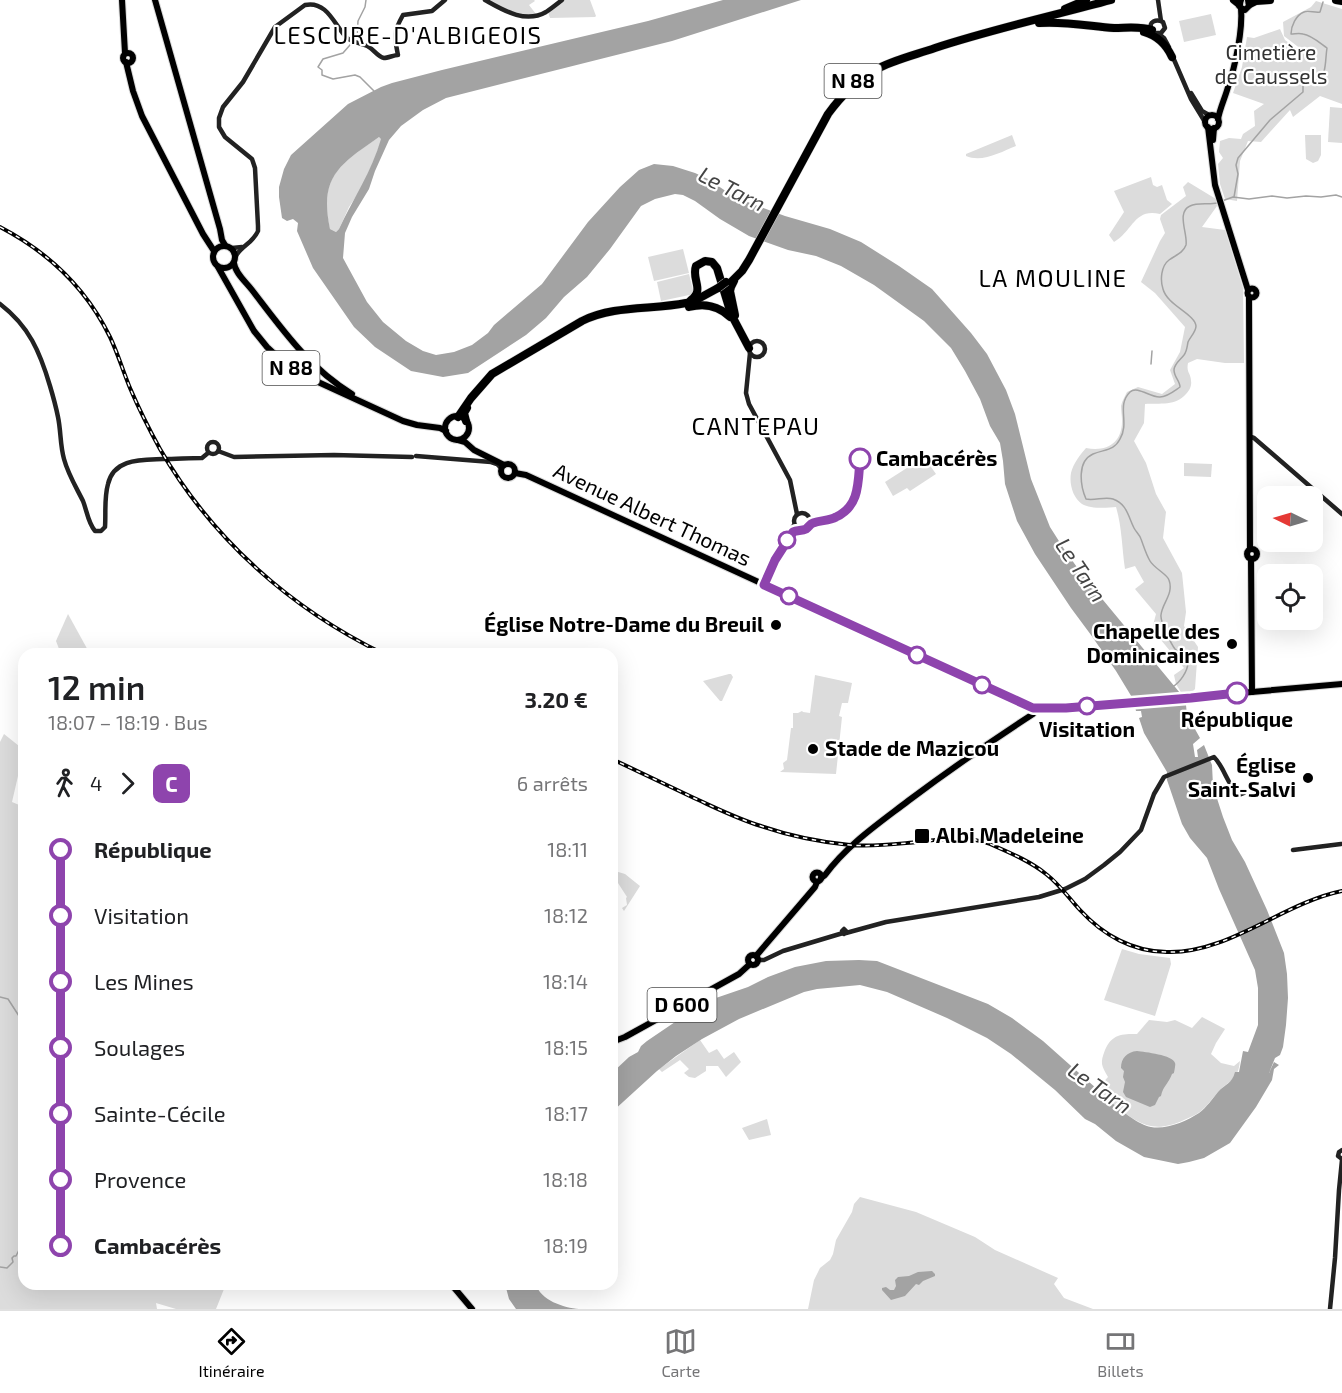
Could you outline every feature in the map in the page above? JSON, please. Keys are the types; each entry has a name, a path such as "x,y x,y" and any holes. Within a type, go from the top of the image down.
{"highway":[{"path":"1065,9 1086,0"},
{"name":"N 88","path":"462,419 476,391 492,375 582,321 610,311 686,303 706,295 735,278 750,256 833,101 869,69 950,39 1098,0"},
{"name":"N 88","path":"780,200 828,114 843,95 873,71 895,61 947,44 1111,0"},
{"path":"1243,4 1270,0"},
{"path":"1336,0 1342,2"},
{"path":"1014,26 1047,22 1134,30 1151,34 1164,43 1172,57"},
{"path":"1095,27 1145,28 1154,32"},
{"path":"750,256 730,291 736,317 750,344"},
{"path":"648,307 681,302 694,297 698,289 694,272 696,266 708,261 717,268 728,306 750,344"},
{"path":"718,273 713,266 708,264 700,266 696,273 703,289 710,290 723,285"},
{"name":"N 88","path":"462,419 467,406 486,383 584,323 610,314 673,308 699,302 723,285"},
{"path":"673,308 703,305 718,308 730,317 750,344"}],"main road":[{"path":"122,0 125,53 123,58 128,65 133,91 142,116 214,251 213,261 218,267 227,268 235,260"},
{"path":"155,0 222,240 235,260 234,268 252,286 307,356 324,372 364,400 417,423 433,425 447,422 451,418 462,419 469,427 467,434 458,440"},
{"path":"1214,116 1230,80 1236,59 1243,4"},
{"path":"1211,126 1219,123 1214,116"},
{"path":"1214,116 1206,118 1211,126 1218,197"},
{"path":"1211,126 1212,172 1250,295 1251,509 1253,511 1252,549 1247,555 1251,560 1252,692"},
{"path":"214,251 221,246 228,247"},
{"name":"N 88","path":"218,267 254,331 272,353 299,373 401,419 446,431"},
{"path":"447,422 446,431 451,439 465,442 470,448 503,467 511,465 515,473 512,477 505,478 501,474 503,467"},
{"path":"467,434 471,446 479,453"},
{"name":"Avenue Albert Thomas","path":"515,473 526,475 1030,707 1046,711"},
{"path":"757,958 846,850 870,829 972,754 1033,714 1036,708 1066,708 1342,685"},
{"path":"1201,697 1342,685"},
{"path":"1039,717 1046,711 1118,706 1130,703"},
{"name":"D 600","path":"618,1040 739,974 750,964 748,960 752,955 757,958"},
{"path":"456,1290 472,1309"}],"street":[{"path":"235,260 238,252 254,239 258,225 255,168 252,159 230,142 222,132 219,127 219,118 223,107 243,82 275,27 309,3 316,3 328,10 346,37 370,48 382,58 398,55 395,29 403,15 435,9 445,0"},
{"path":"485,0 513,15 523,16 545,12 562,0"},
{"path":"1154,32 1152,24 1157,12 1157,0"},
{"path":"1157,0 1161,21 1180,70 1202,111 1214,116"},
{"path":"1155,20 1161,21"},
{"path":"1154,32 1161,33 1164,30"},
{"path":"1154,32 1165,39 1191,99 1211,126"},
{"path":"228,247 244,247"},
{"path":"0,304 26,329 40,354 58,413 64,461 92,526 98,532 104,529 108,482 120,466 135,460 202,458 208,453 213,454 218,451"},
{"path":"750,344 762,343 765,349 764,355 752,363 750,402 791,479 800,514"},
{"path":"750,344 753,357 758,358"},
{"path":"750,344 746,393 749,404 790,480 800,514"},
{"path":"1251,437 1342,514"},
{"path":"208,453 206,446 212,441 218,445 218,451"},
{"path":"218,451 234,457 412,456 476,460 492,462 503,467"},
{"path":"476,460 479,453"},
{"path":"761,583 794,531 801,530 808,528 810,522 808,516 800,514 793,519 794,525 801,530"},
{"path":"761,583 794,525"},
{"path":"757,958 764,960 783,951 886,922 1031,899 1062,890 1085,879 1120,852 1141,830 1149,806 1163,778 1213,757 1224,771 1232,789 1239,795 1244,793"},
{"path":"1293,850 1342,844"},
{"path":"1330,1309 1342,1160 1338,1156 1342,1150"}],"green space":[{"path":"488,0 534,0 529,5 536,14 517,13"},
{"path":"565,0 590,0 596,16 550,18 548,12"},
{"name":"Cimetière de Caussels","path":"1316,1 1342,9 1342,104 1320,96 1293,117 1290,110 1261,142 1248,141 1240,161 1237,201 1225,199 1220,184 1218,164 1223,158 1219,152 1220,141 1229,138 1241,139 1243,134 1255,126 1254,111 1264,104 1233,93 1242,67 1247,37 1254,38 1280,29 1285,40 1308,57 1307,61 1310,56 1284,36 1283,22 1311,7"},
{"path":"1211,14 1216,35 1184,42 1179,21"},
{"path":"1330,107 1342,108 1342,143 1328,142"},
{"path":"1012,135 1016,146 985,157 966,156 966,154"},
{"path":"1305,135 1321,135 1321,155 1318,161 1313,163 1306,159"},
{"path":"379,137 382,139 361,189 336,232 330,229 327,211 330,184 343,164"},
{"path":"1151,177 1153,185 1157,187 1162,185 1167,200 1172,204 1160,214 1151,213 1139,217 1114,242 1109,235 1124,212 1114,191"},
{"path":"1188,182 1216,199 1217,206 1202,227 1225,230 1243,288 1244,363 1197,359 1188,363 1191,387 1182,398 1173,402 1145,404 1144,423 1134,441 1146,463 1156,494 1166,512 1163,538 1182,573 1186,612 1184,626 1198,647 1195,689 1185,699 1176,684 1174,675 1184,668 1152,629 1156,614 1135,589 1144,582 1135,566 1125,569 1116,507 1103,508 1082,504 1074,494 1071,477 1075,463 1086,448 1100,449 1116,440 1121,429 1121,406 1127,392 1138,387 1162,394 1175,384 1170,370 1180,352 1185,327 1155,293 1141,282 1165,233 1160,219 1161,215 1186,196 1183,187"},
{"path":"683,249 689,273 654,281 648,257"},
{"path":"689,274 694,294 661,301 657,282"},
{"path":"924,457 936,474 910,491 907,488 893,496 885,482"},
{"path":"1184,463 1212,464 1211,477 1184,476"},
{"path":"68,614 87,648 59,648 56,641"},
{"path":"729,674 733,677 720,701 703,681"},
{"path":"815,675 852,683 848,703 842,703 839,716 842,717 836,774 780,772 784,769 783,763 787,760 791,728 793,728 793,713 802,711 810,713"},
{"path":"4,734 18,745 18,776 12,802 18,804 18,1290 224,1290 216,1309 176,1309 156,1303 157,1309 0,1309 0,742"},
{"path":"618,872 625,874 640,886 624,911 622,908 627,905 627,897 618,883"},
{"path":"1122,949 1170,958 1171,964 1155,1016 1104,1000"},
{"path":"1202,1017 1225,1029 1211,1054 1221,1063 1234,1066 1240,1061 1234,1078 1201,1111 1173,1124 1154,1126 1145,1125 1112,1103 1107,1103 1097,1089 1108,1077 1102,1061 1105,1050 1114,1038 1137,1034 1149,1020 1167,1022 1175,1020 1192,1028"},
{"path":"700,1040 709,1053 717,1049 724,1059 734,1052 741,1062 726,1077 718,1066 706,1066 706,1071 695,1078 689,1077 684,1073 689,1069 680,1060 662,1072 659,1069"},
{"path":"767,1119 771,1135 749,1140 742,1128"},
{"path":"860,1197 916,1212 975,1237 995,1250 1058,1278 1054,1284 1064,1298 1093,1309 808,1309 814,1280 820,1268 830,1260 836,1240 854,1204"}],"shaded area":[{"path":"723,0 801,0 672,41 446,98 423,110 401,126 389,140 369,189 345,233 343,258 367,302 383,322 406,341 423,351 436,355 454,352 472,345 488,333 494,325 542,284 588,222 620,187 639,170 654,164 673,166 695,173 750,203 830,229 861,242 932,289 987,354 1006,390 1015,414 1031,479 1050,527 1084,577 1180,693 1186,705 1187,715 1200,738 1193,744 1195,757 1198,757 1197,750 1204,745 1212,765 1213,786 1223,817 1267,910 1284,953 1288,998 1286,1025 1283,1047 1280,1055 1275,1058 1269,1073 1274,1062 1279,1065 1274,1069 1272,1080 1256,1107 1230,1143 1204,1158 1178,1164 1144,1157 1085,1119 1055,1090 1011,1054 987,1038 887,992 860,985 804,992 739,1019 676,1056 618,1107 618,1067 638,1052 647,1041 675,1022 707,1006 713,999 795,967 826,961 859,960 877,961 988,1004 1043,1041 1097,1089 1107,1103 1112,1103 1146,1126 1163,1127 1176,1124 1199,1113 1230,1081 1235,1072 1239,1072 1243,1051 1248,1052 1258,1025 1258,988 1255,970 1207,858 1190,838 1182,824 1167,780 1167,772 1144,733 1139,718 1142,717 1141,711 1136,711 1133,699 1116,671 1035,554 1017,521 1005,484 1000,443 965,371 951,348 924,321 874,285 841,266 816,256 788,250 749,236 695,201 675,194 655,199 641,206 587,277 564,297 546,318 526,335 468,373 443,377 411,371 375,347 354,327 313,268 297,231 298,223 293,219 287,221 282,218 279,187 284,169 291,155 348,104 392,83 648,21","holes":["379,137 381,139 339,229 336,232 330,229 327,197 335,174 353,156"]},
{"path":"1137,1051 1164,1056 1173,1060 1175,1064 1174,1073 1161,1096 1155,1105 1150,1107 1126,1097 1123,1092 1125,1082 1124,1071 1121,1068 1123,1058"},
{"path":"932,1271 935,1276 919,1285 916,1284 905,1296 891,1300 882,1290 886,1287 894,1290 895,1280 898,1277"},
{"path":"507,1290 538,1290 547,1299 560,1305 579,1309 516,1309 509,1299"}],"waterway":[{"path":"366,0 358,21 357,37 343,53 323,59 318,67 322,70 322,75 333,79 355,75 360,77 374,91"},
{"path":"1234,197 1238,158 1270,120 1303,92 1303,84 1308,80 1318,82 1323,75 1327,48 1306,35 1291,34 1296,18 1306,11 1320,12 1323,2"},
{"path":"1222,201 1233,197 1249,199 1272,196 1287,198 1336,195 1342,197"},
{"path":"1172,687 1183,676 1188,662 1173,646 1161,618 1170,590 1169,580 1150,561 1126,511 1118,501 1110,498 1086,499 1081,474 1088,457 1112,448 1118,443 1123,433 1124,403 1130,392 1136,390 1160,397 1180,387 1174,368 1185,353 1196,326 1191,317 1166,295 1161,277 1166,263 1185,248 1183,218 1186,209 1196,204 1217,203"},
{"path":"1151,364 1152,351"},
{"path":"0,997 8,999 18,1014"},
{"path":"0,1267 7,1268 18,1252"}],"railway":[{"path":"0,227 50,260 77,287 89,303 110,337 133,396 160,449 181,482 229,542 286,593 317,616 373,648"},
{"path":"618,762 735,817 772,830 805,838 859,846 954,838 972,839 990,844 1040,869 1099,927 1119,940 1142,949 1167,952 1212,945 1234,937 1298,906 1342,891"}],"bus line":[{"name":"C","path":"860,459 856,496 849,508 838,517 814,523 804,530 793,532 770,569 764,585 1033,708 1066,708 1237,693"}],"place":[{"name":"Cambacérès","path":"860,459"},
{"name":"Église Notre-Dame du Breuil","path":"776,625"},
{"name":"Chapelle des Dominicaines","path":"1232,644"},
{"name":"République","path":"1237,693"},
{"name":"Visitation","path":"1087,706"},
{"name":"Stade de Mazicou","path":"813,749"},
{"name":"Église Saint-Salvi","path":"1308,778"},
{"name":"Albi Madeleine","path":"922,836"}],"district":[{"name":"LESCURE-D'ALBIGEOIS","path":"408,36"},
{"name":"LA MOULINE","path":"1053,279"},
{"name":"CANTEPAU","path":"756,427"}],"water label":[{"name":"Le Tarn","path":"732,189"},
{"name":"Le Tarn","path":"1081,570"},
{"name":"Le Tarn","path":"1100,1088"}]}
